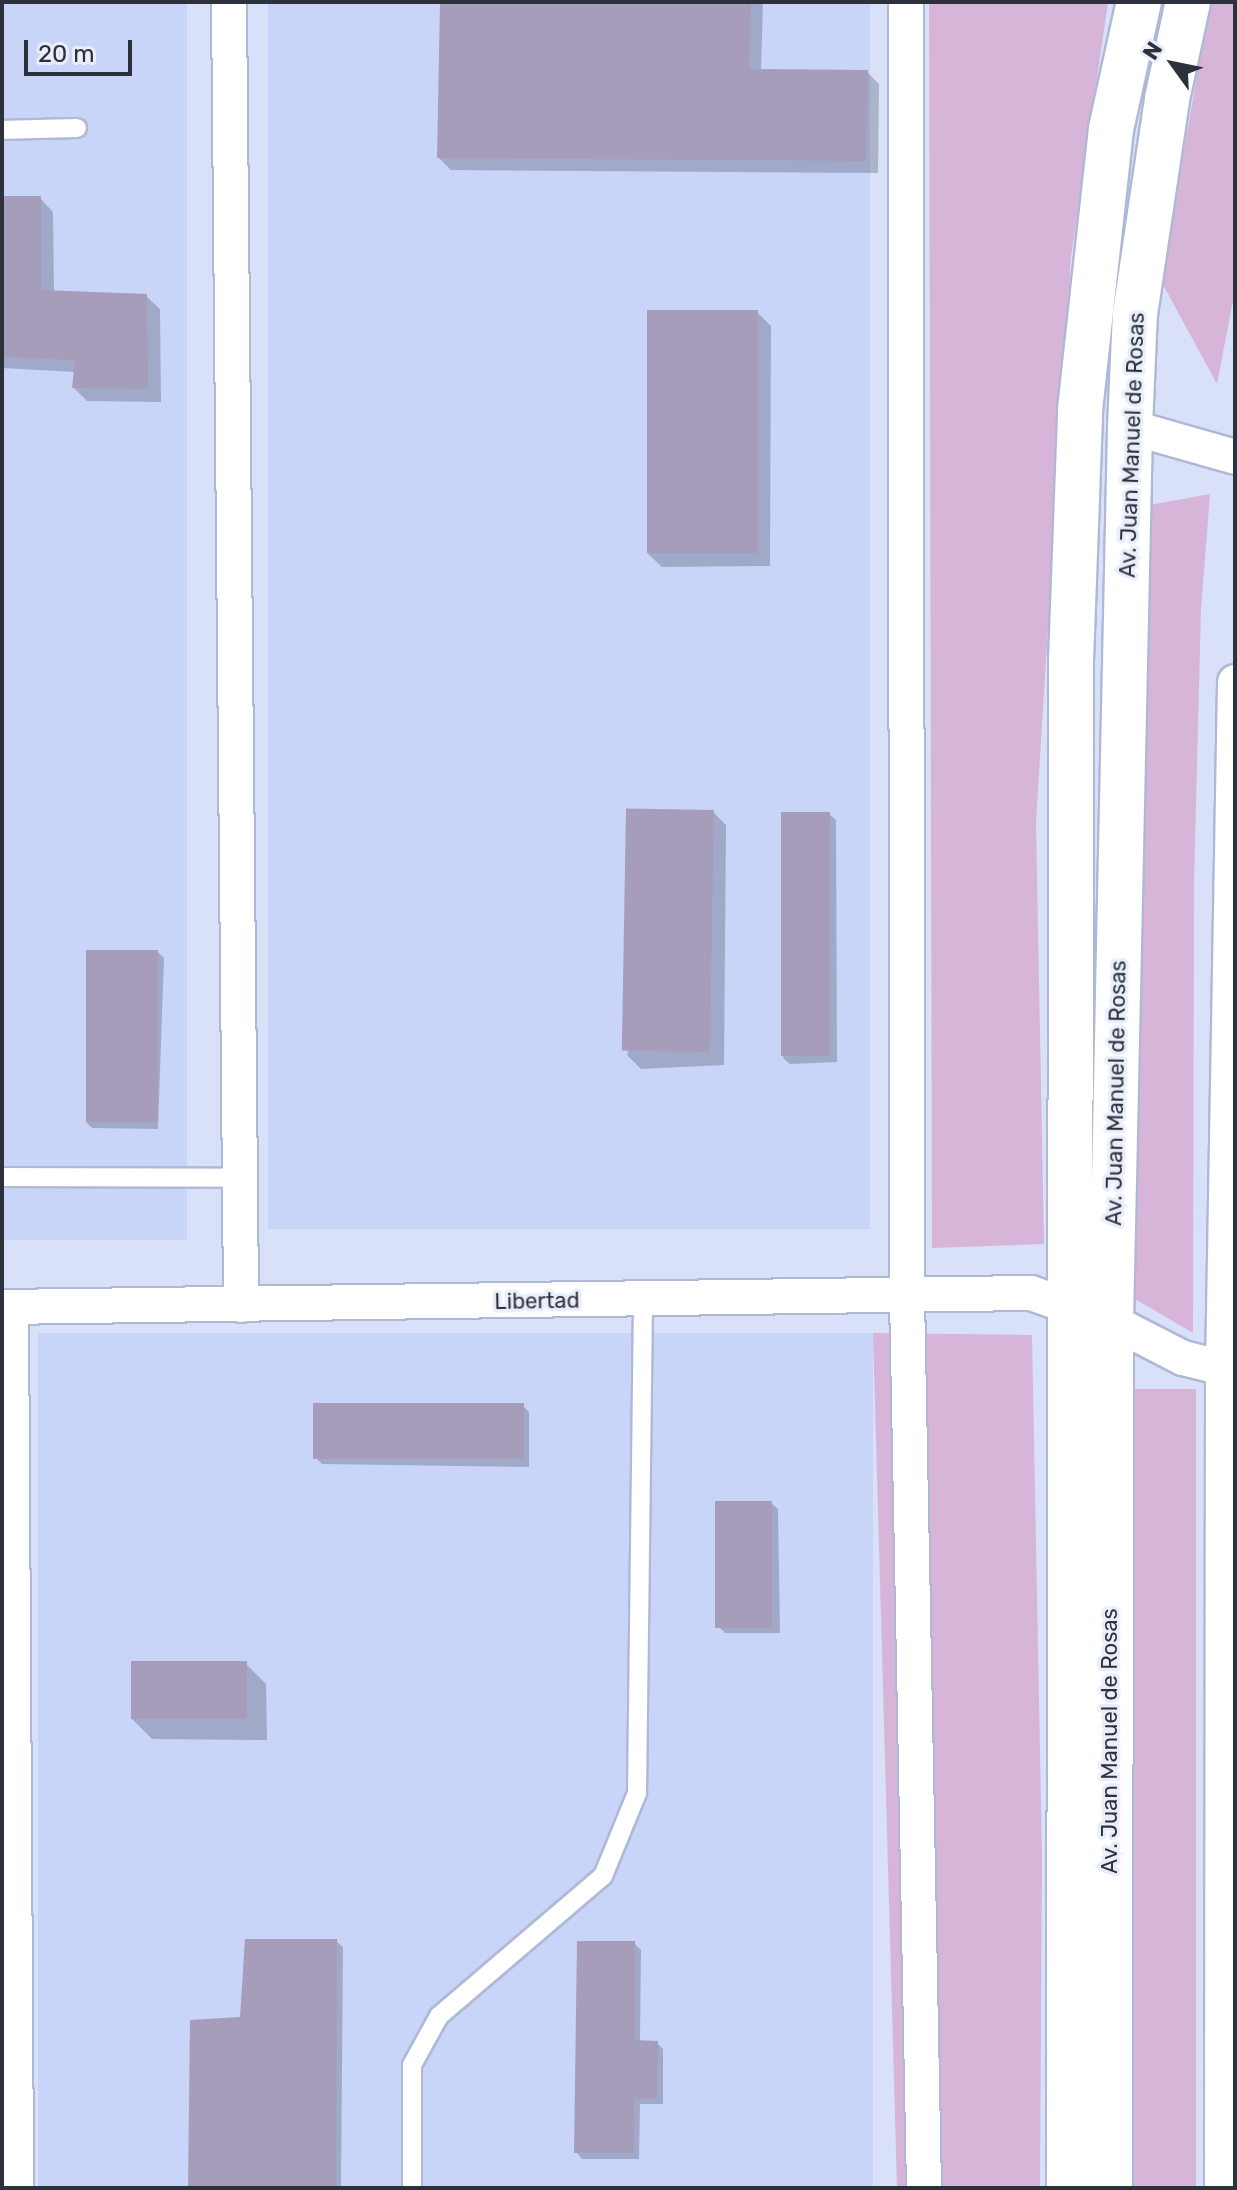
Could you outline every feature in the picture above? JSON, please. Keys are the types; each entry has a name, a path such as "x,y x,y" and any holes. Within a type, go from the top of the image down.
{"main road":[{"name":"Av. Juan Manuel de Rosas","path":"1069,2188 1071,661 1080,410 1111,129 1139,2"},
{"name":"Av. Juan Manuel de Rosas","path":"1110,2188 1111,1321 1130,427 1135,314 1167,99 1188,2"}],"street":[{"path":"229,2 241,1305"},
{"path":"906,2 907,1296 924,2188"},
{"path":"1130,427 1235,457"},
{"path":"1222,2188 1235,682"},
{"name":"Libertad","path":"7,1307 1031,1293 1070,1304 1111,1321 1183,1358 1229,1370"},
{"path":"7,1307 9,1985 16,2188"}],"lane":[{"path":"2,130 77,128"},
{"path":"2,1177 240,1178"},
{"path":"412,2188 412,2065 439,2016 603,1876 637,1793 643,1299"}],"shaded area":[{"path":"2,2 187,2 187,1240 2,1240"},
{"path":"268,2 870,2 870,1229 268,1229"},
{"path":"929,2 1108,2 1071,257 1036,822 1044,1244 932,1248"},
{"path":"1210,2 1235,2 1235,290 1217,384 1161,281"},
{"path":"1210,494 1201,609 1194,883 1193,1333 1125,1293 1144,506"},
{"path":"38,1333 873,1333 873,2188 38,2188"},
{"path":"873,1333 1032,1335 1042,1856 1040,2188 897,2188"},
{"path":"1130,1389 1196,1389 1196,2188 1130,2188"}],"building":[{"path":"440,2 751,2 749,69 868,70 866,161 437,158"},
{"path":"2,196 41,196 41,290 147,294 148,389 72,388 75,360 2,357"},
{"path":"647,310 758,310 758,553 647,553"},
{"path":"626,808 714,810 710,1052 622,1050"},
{"path":"781,812 830,812 830,1056 781,1056"},
{"path":"86,950 158,950 158,1122 86,1122"},
{"path":"313,1403 524,1403 524,1459 313,1459"},
{"path":"715,1501 772,1501 772,1628 715,1628"},
{"path":"131,1661 247,1661 247,1719 131,1719"},
{"path":"245,1939 337,1939 336,2188 188,2188 190,2020 240,2017"},
{"path":"577,1941 635,1941 635,2040 658,2041 657,2099 634,2099 634,2153 574,2153"}]}
